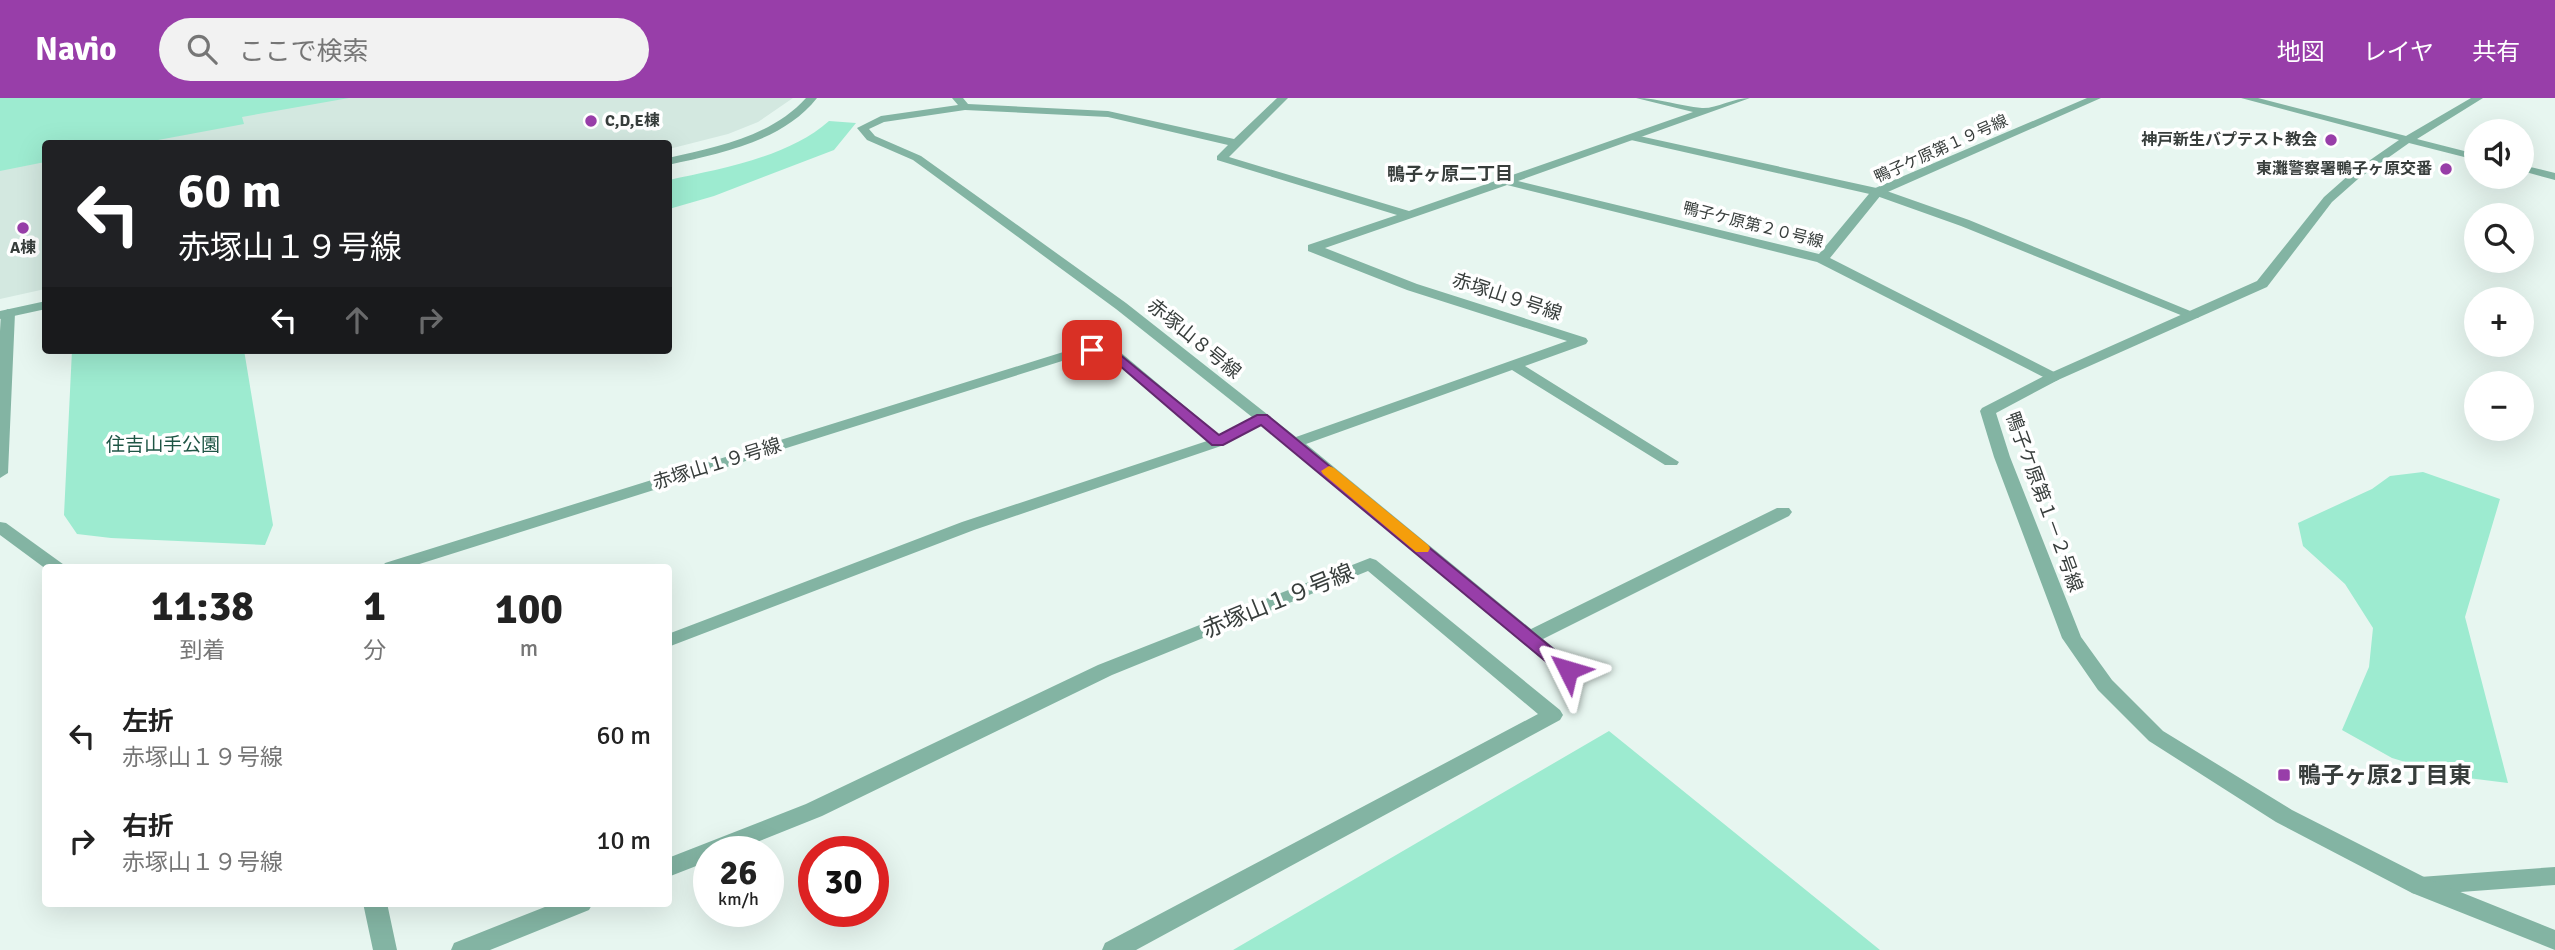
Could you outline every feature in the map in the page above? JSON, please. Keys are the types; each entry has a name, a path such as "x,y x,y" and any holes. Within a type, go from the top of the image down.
{"street":[{"path":"672,161 764,134 804,109 812,98"},
{"path":"1283,98 1221,158 1410,215 1745,98"},
{"path":"1641,98 1706,112"},
{"name":"鴨子ケ原第１９号線","path":"1822,259 1877,192 2096,98"},
{"path":"2246,98 2464,154"},
{"name":"鴨子ケ原第１－２号線","path":"2420,886 2284,816 2156,736 2105,685 2072,638 2002,457 1988,411 2053,377 2262,284 2284,261 2305,225 2341,188 2408,140 2478,98"},
{"path":"961,103 1058,114 1108,114 1236,143"},
{"name":"赤塚山８号線","path":"961,103 881,119 862,128 871,138 929,166 1121,306 1294,443 1568,670"},
{"path":"1635,138 1877,192 1965,223 2193,315"},
{"path":"2534,172 2555,177"},
{"name":"鴨子ケ原第２０号線","path":"1505,181 1822,259 2053,377"},
{"name":"赤塚山９号線","path":"1294,443 1581,341 1412,288 1313,248 1410,215"},
{"path":"0,472 4,314 42,306"},
{"name":"赤塚山１９号線","path":"401,564 1076,352 1108,349 1217,442"},
{"path":"1512,364 1671,462"},
{"path":"672,640 968,526 1217,442 1262,418"},
{"path":"1530,638 1783,512"},
{"path":"0,527 50,564"},
{"name":"赤塚山１９号線","path":"672,866 814,810 1105,670 1370,564 1553,715 1114,950"},
{"path":"2420,886 2555,876"},
{"path":"2420,886 2555,941"},
{"path":"376,907 385,950"},
{"path":"463,950 571,907"}],"shaded area":[{"path":"0,98 793,98 758,122 728,134 672,148 672,140 42,140 42,290 0,299"}],"green space":[{"path":"0,98 349,98 242,117 244,124 158,140 42,140 42,163 0,171"},
{"path":"829,121 856,123 834,150 714,196 672,208 672,179 753,160 794,144"},
{"name":"住吉山手公園","path":"72,354 245,354 273,525 265,545 77,534 64,515"},
{"path":"2423,472 2500,499 2465,617 2508,783 2452,776 2392,758 2342,730 2369,667 2373,628 2345,584 2303,546 2298,523 2372,489 2390,476"},
{"path":"1609,731 1880,950 1233,950"}],"slow traffic":[{"path":"1329,471 1422,548"}],"place":[{"name":"C,D,E棟","path":"591,121"},
{"name":"神戸新生バプテスト教会","path":"2331,140"},
{"name":"東灘警察署鴨子ヶ原交番","path":"2446,169"},
{"name":"A棟","path":"23,228"},
{"name":"鴨子ヶ原2丁目東","path":"2284,775"}],"district":[{"name":"鴨子ヶ原二丁目","path":"1450,174"}],"route":[{"path":"1092,350 1108,349 1217,442 1262,418 1568,670"}]}
